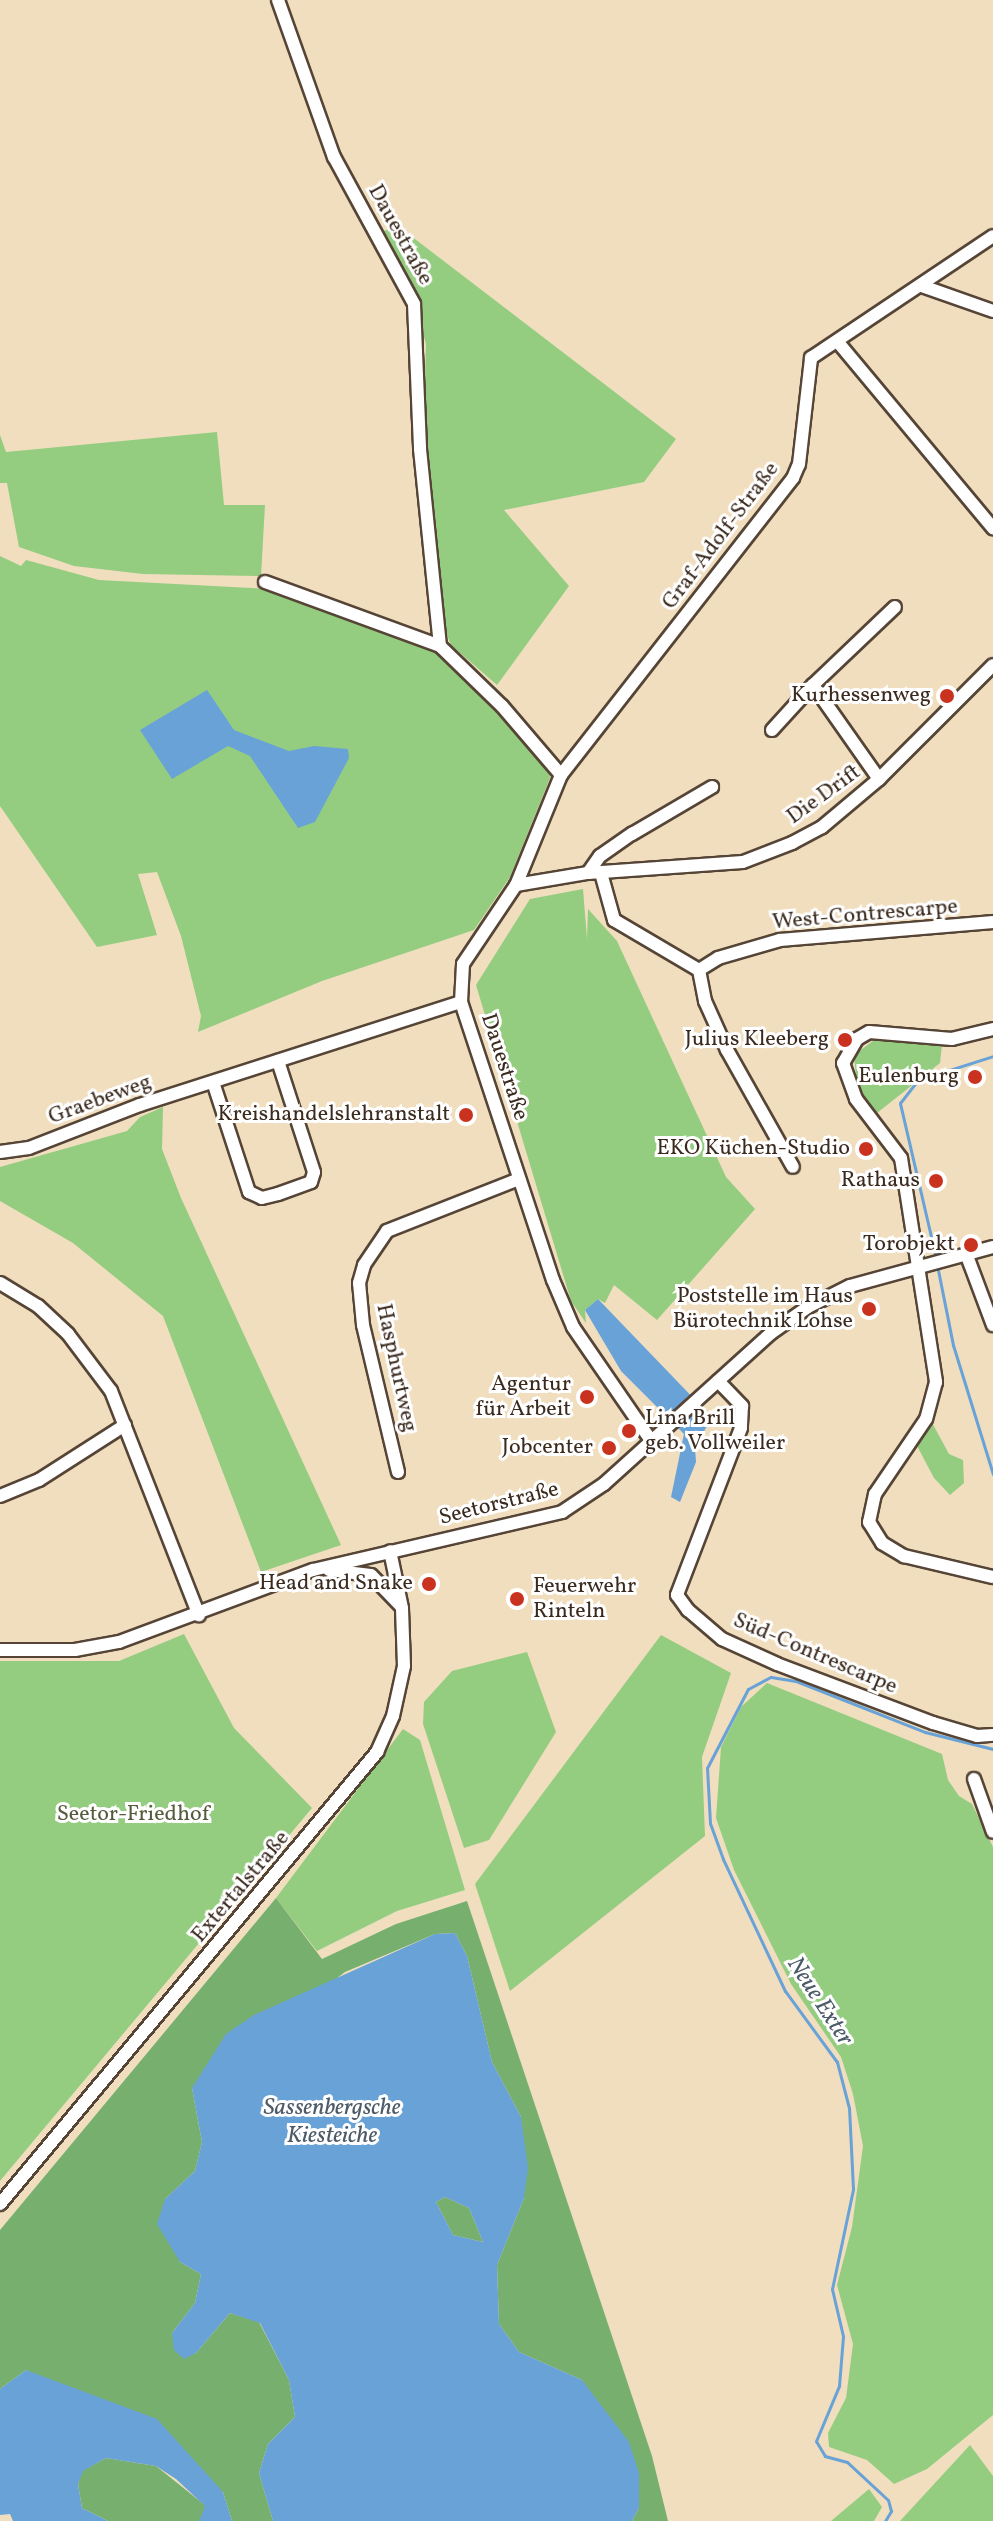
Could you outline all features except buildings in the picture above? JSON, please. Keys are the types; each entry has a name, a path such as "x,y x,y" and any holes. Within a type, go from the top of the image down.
{"street":[{"name":"Dauestraße","path":"278,0 334,157 414,304 420,449 440,646"},
{"name":"Graf-Adolf-Straße","path":"561,775 793,478 799,464 811,358 993,236"},
{"path":"922,286 993,311"},
{"path":"837,341 993,528"},
{"path":"265,582 440,646 502,706 561,775"},
{"path":"772,730 813,685 895,607"},
{"name":"Die Drift","path":"516,885 594,873 743,862 822,827 879,779 993,665"},
{"path":"813,685 879,779"},
{"name":"Dauestraße","path":"561,775 516,885 463,964 461,1002 519,1179 573,1327 656,1438"},
{"path":"712,787 600,856 594,873 614,920 699,970 705,1001 727,1050 793,1167"},
{"name":"West-Contrescarpe","path":"699,970 718,958 780,940 993,922"},
{"name":"Graebeweg","path":"0,1152 29,1148 213,1082 461,1002"},
{"path":"993,1029 952,1039 869,1032 857,1039 843,1063 856,1099 901,1158 932,1264 935,1398 875,1494 869,1522 882,1543 904,1556 993,1577"},
{"path":"213,1082 249,1192 262,1198 278,1194 311,1182 314,1172 278,1061"},
{"name":"Hasphurtweg","path":"398,1472 363,1325 359,1283 364,1265 387,1231 519,1179"},
{"name":"Seetorstraße","path":"0,1650 75,1650 119,1642 199,1615 313,1570 562,1512 656,1438 699,1397 808,1307 850,1286 993,1247"},
{"path":"967,1256 993,1325"},
{"path":"0,1283 38,1306 75,1342 111,1391 199,1615"},
{"name":"Süd-Contrescarpe","path":"718,1381 742,1406 741,1428 677,1595 688,1610 722,1639 777,1664 933,1723 977,1736 993,1735"},
{"path":"0,1496 39,1480 125,1425"},
{"name":"Extertalstraße","path":"0,2204 377,1752 393,1716 404,1666 402,1608 390,1551"},
{"path":"313,1570 371,1575 402,1608"},
{"path":"974,1779 993,1832"}],"green space":[{"path":"398,226 676,439 644,482 504,510 569,586 497,685 451,645 446,633 424,412 426,344 405,270 381,232"},
{"path":"217,432 224,505 265,505 261,576 143,574 74,566 19,547 7,483 0,483 0,435 6,452"},
{"path":"0,556 21,566 26,560 99,580 268,589 434,651 510,723 548,766 550,778 510,877 474,930 322,981 198,1032 201,1016 181,936 157,872 138,874 157,935 97,947 0,806"},
{"path":"583,889 587,939 588,909 617,941 726,1177 755,1209 657,1320 614,1285 605,1303 598,1299 585,1310 586,1323 571,1301 476,985 530,899"},
{"path":"877,1038 942,1044 940,1063 877,1113 857,1086 854,1055"},
{"path":"163,1107 162,1149 181,1198 341,1545 261,1572 163,1316 73,1243 0,1201 0,1167 127,1131 140,1117"},
{"path":"930,1419 949,1454 963,1460 964,1483 950,1495 934,1478 915,1442"},
{"name":"Seetor-Friedhof","path":"184,1634 234,1728 312,1808 0,2181 0,1661 119,1661"},
{"path":"661,1635 731,1673 702,1757 705,1836 510,1991 475,1884"},
{"path":"527,1652 556,1732 489,1840 464,1848 423,1724 424,1702 452,1671"},
{"path":"767,1683 942,1754 948,1780 959,1796 972,1804 993,1847 993,2415 927,2469 894,2484 867,2460 829,2447 828,2433 846,2398 853,2344 837,2285 852,2227 863,2146 853,2094 841,2057 791,1984 734,1870 716,1818 721,1747 741,1707"},
{"path":"403,1729 420,1740 465,1890 397,1911 317,1951 276,1898"},
{"path":"276,1898 322,1959 396,1924 467,1901 652,2456 668,2521 632,2521 639,2508 582,2380 519,2352 499,2324 497,2265 524,2198 521,2117 492,2062 467,1956 455,1933 435,1934 345,1972 192,2088 202,2142 195,2171 165,2199 180,2262 201,2274 195,2303 172,2333 196,2353 230,2313 259,2322 289,2380 295,2417 268,2444 259,2473 273,2521 232,2521 223,2492 26,2370 0,2389 0,2230"},
{"path":"445,2197 469,2208 483,2242 453,2235 436,2202"},
{"path":"970,2445 993,2476 993,2521 900,2521"},
{"path":"106,2458 156,2466 206,2506 206,2514 199,2521 108,2521 82,2508 78,2484 82,2471"},
{"path":"869,2489 882,2507 874,2521 831,2521"}],"water":[{"path":"207,690 234,730 289,751 314,746 348,749 349,758 315,822 298,828 250,756 228,746 172,779 140,730"},
{"path":"598,1299 700,1405 707,1426 695,1448 696,1462 680,1502 671,1497 684,1434 621,1371 585,1310"},
{"name":"Sassenbergsche Kiesteiche","path":"455,1933 467,1956 492,2062 521,2117 528,2168 524,2198 497,2265 499,2324 519,2352 582,2380 629,2442 639,2473 639,2508 632,2521 273,2521 259,2473 268,2444 295,2417 289,2380 260,2323 230,2313 196,2353 184,2359 174,2350 172,2333 195,2303 201,2274 180,2262 157,2224 165,2199 195,2171 202,2142 192,2088 226,2034 254,2015 435,1934","holes":["445,2197 469,2208 483,2242 453,2235 436,2202"]},
{"path":"26,2370 157,2419 223,2492 232,2521 199,2521 205,2506 176,2479 156,2466 106,2458 83,2471 78,2484 82,2508 108,2521 13,2521 10,2514 0,2515 0,2389"}],"waterway":[{"name":"Neue Exter","path":"936,1258 900,1103 918,1080 993,1056"},
{"name":"Neue Exter","path":"937,1265 953,1345 993,1474"},
{"name":"Neue Exter","path":"885,2521 891,2511 888,2500 847,2462 825,2456 816,2441 839,2386 843,2336 832,2289 853,2189 849,2108 837,2062 785,1991 723,1859 710,1823 707,1768 748,1689 771,1677 796,1681 925,1732 993,1749"}],"place":[{"name":"Kurhessenweg","path":"947,696"},
{"name":"Julius Kleeberg","path":"845,1040"},
{"name":"Eulenburg","path":"975,1077"},
{"name":"Kreishandelslehranstalt","path":"466,1115"},
{"name":"EKO Küchen-Studio","path":"866,1149"},
{"name":"Rathaus","path":"936,1181"},
{"name":"Torobjekt","path":"971,1245"},
{"name":"Poststelle im Haus Bürotechnik Lohse","path":"869,1309"},
{"name":"Agentur für Arbeit","path":"587,1397"},
{"name":"Lina Brill geb. Vollweiler","path":"629,1431"},
{"name":"Jobcenter","path":"609,1448"},
{"name":"Head and Snake","path":"429,1584"},
{"name":"Feuerwehr Rinteln","path":"517,1599"}]}
